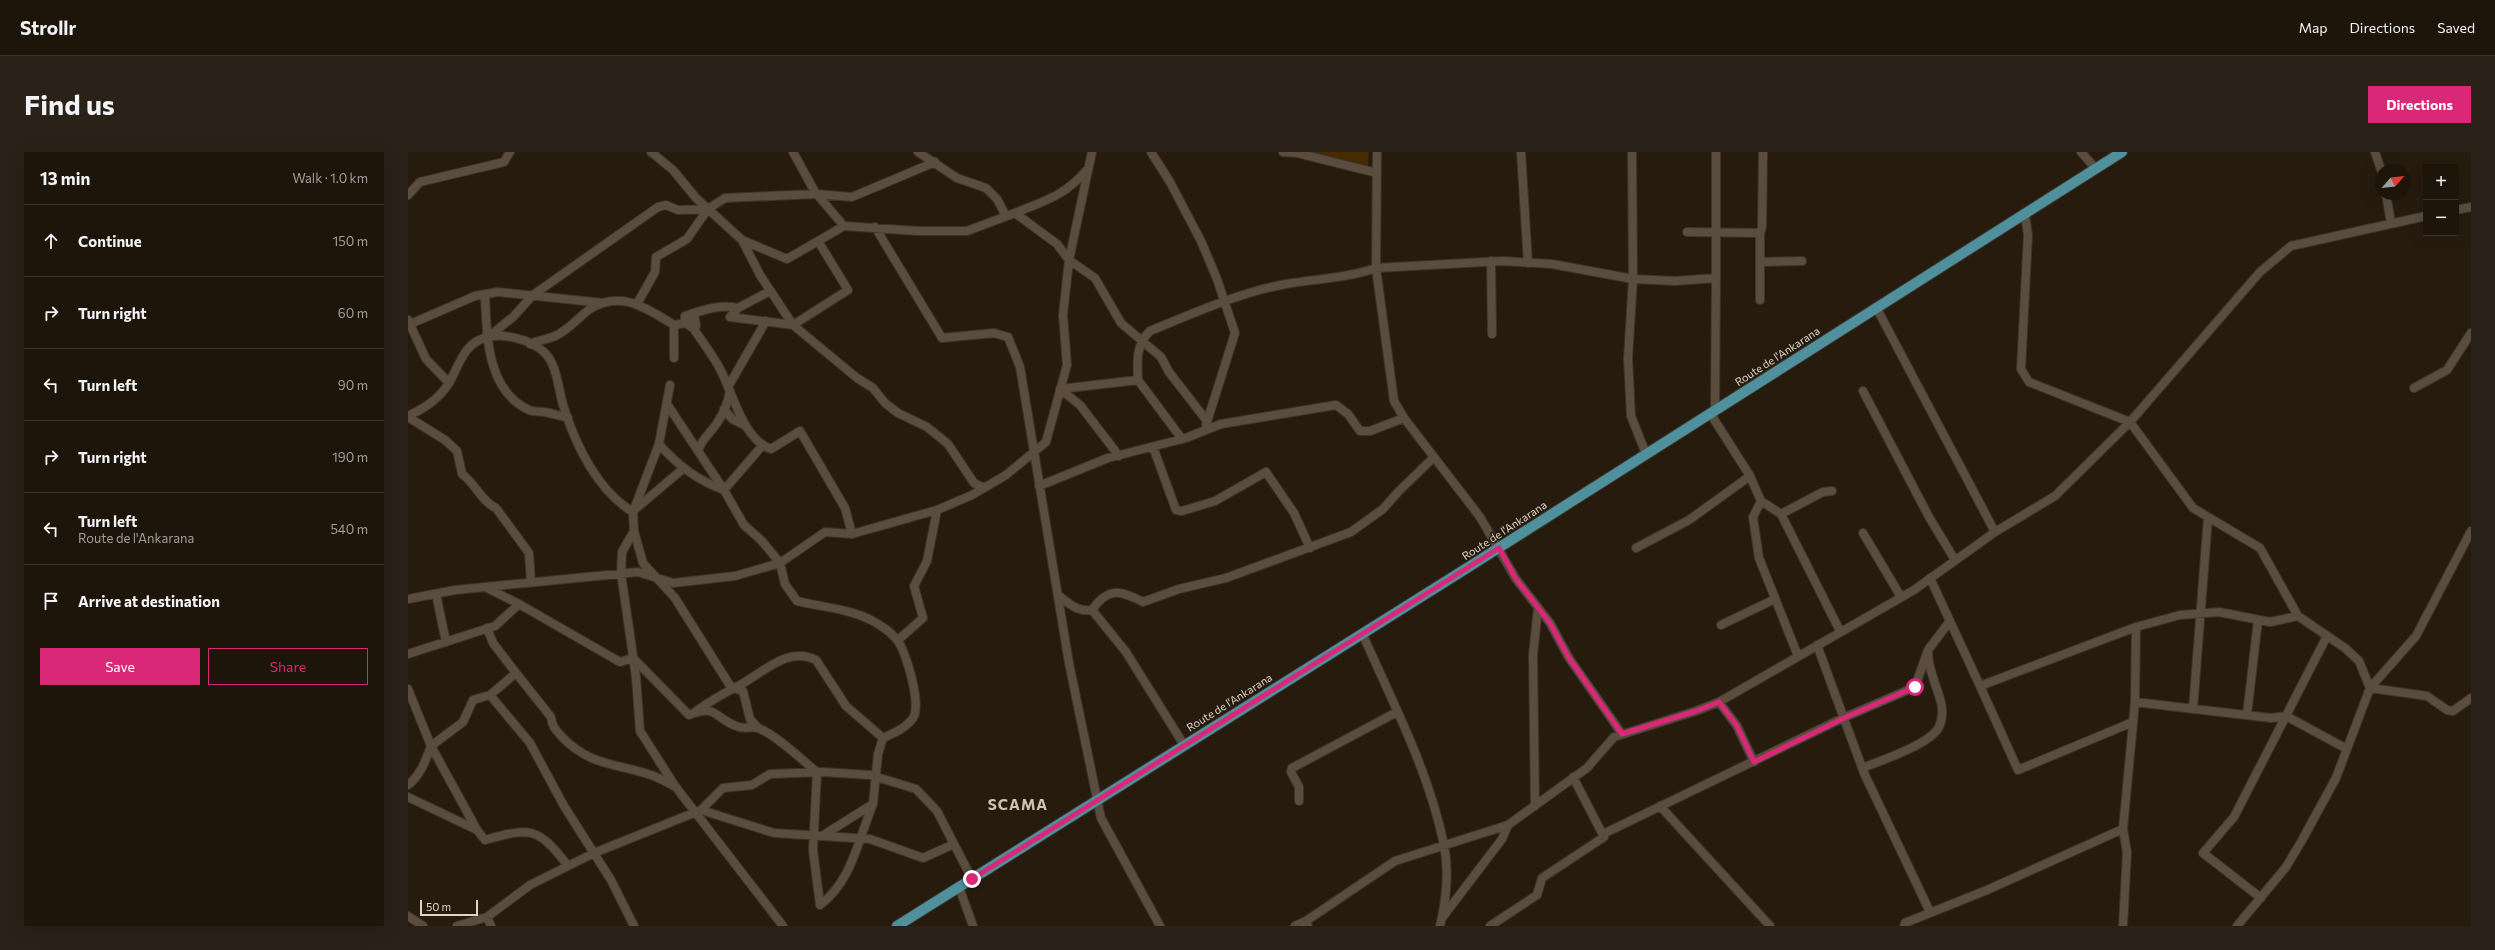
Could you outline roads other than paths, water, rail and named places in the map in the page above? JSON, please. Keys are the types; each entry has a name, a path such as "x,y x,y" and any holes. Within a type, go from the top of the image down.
{"main road":[{"name":"Route de l'Ankarana","path":"897,926 1499,548 2122,152"}],"street":[{"path":"408,195 420,182 504,162 510,152"},
{"path":"651,152 673,170 708,209 742,240 788,259 844,226 918,231 967,231 1058,196 1072,187 1087,170"},
{"path":"793,152 816,194 844,226"},
{"path":"918,152 957,178 986,188 997,199 1006,216"},
{"path":"408,599 484,587 638,572 672,583 735,576 780,564 825,532 852,534 937,510 984,488 1006,475 1035,453 1046,442 1067,365 1063,315 1069,260 1092,152"},
{"path":"1151,152 1170,182 1201,240 1225,300 1235,333 1204,431"},
{"path":"1283,152 1297,153 1377,173"},
{"path":"1377,152 1376,268 1392,393 1404,418 1433,458 1480,517 1516,579 1550,623 1569,658 1622,734"},
{"path":"1521,152 1528,263"},
{"path":"1632,152 1633,279 1628,358 1631,416 1646,454"},
{"path":"1716,152 1717,233 1713,412 1750,476 1761,501 1781,514 1840,632"},
{"path":"1760,300 1760,233 1762,227 1763,152"},
{"path":"2081,152 2096,169"},
{"path":"2375,152 2379,164"},
{"path":"637,304 655,272 656,257 687,239 708,209 725,198 816,194 852,197 935,162"},
{"path":"2387,200 2391,223"},
{"path":"487,338 513,317 533,295 658,207 666,204 678,210 708,209"},
{"path":"2459,209 2471,207"},
{"path":"1015,213 1057,244 1069,260 1095,278 1121,323 1161,357 1169,372 1207,421"},
{"path":"2025,214 2028,235 2021,369 2029,382 2130,422 2193,508 2260,548 2298,616 2327,636 2359,662 2370,688"},
{"path":"1295,926 1307,924 1395,861 1508,825 1587,768 1614,737 1696,711 1719,702 1901,597 1995,532 2055,496 2130,422 2260,272 2291,246 2423,217"},
{"path":"874,227 942,338 994,333 1008,337 1020,366 1069,663 1096,800 1101,818 1160,926"},
{"path":"1687,232 1760,233"},
{"path":"742,240 760,275 793,325 856,378 873,388 885,403 898,413 927,427 948,444 974,483 984,488"},
{"path":"770,291 738,308 730,317 793,325 848,290 818,241"},
{"path":"1760,262 1802,261"},
{"path":"1491,262 1492,334"},
{"path":"1182,439 1138,380 1137,354 1142,342 1150,331 1225,300 1286,284 1359,274 1376,268 1491,262 1552,264 1633,279 1675,282 1716,278"},
{"path":"449,383 426,359 409,323 448,307 484,295 498,292 603,303 623,301 644,306 674,325"},
{"path":"484,295 490,360 500,381 516,403 531,411 544,411 568,418"},
{"path":"530,344 558,336 590,310 603,303"},
{"path":"674,325 714,308 728,306 738,308"},
{"path":"1876,307 1995,532"},
{"path":"685,320 695,319 696,326 693,328 718,365 744,425 762,446 771,449 800,431 845,508 852,534"},
{"path":"698,451 700,442 718,421 724,409 729,389 766,321"},
{"path":"674,325 674,358"},
{"path":"2414,388 2447,370 2471,333"},
{"path":"408,416 428,407 449,383 463,353 483,338 510,337 530,344 544,352 553,367 568,418 591,470 616,500 633,512"},
{"path":"1060,389 1138,380"},
{"path":"670,386 659,444 633,512 634,531 643,563 675,598 733,688 743,691 750,719 758,728 793,752 817,772"},
{"path":"1060,389 1080,405 1119,456"},
{"path":"1863,391 1929,517 1955,560"},
{"path":"667,404 724,490 744,525 761,540 780,564 784,584 797,601 860,615 882,626 898,640 913,682 917,703 914,717 908,725 883,738 878,754 873,804 843,881 833,895 820,905 817,836 817,772"},
{"path":"1039,486 1119,456 1182,439 1221,424 1336,405 1348,414 1360,431 1370,431 1404,418"},
{"path":"724,409 732,419 744,425"},
{"path":"408,416 444,440 457,451 462,474 472,481 490,506 496,508 529,553 531,582"},
{"path":"718,421 732,419"},
{"path":"659,444 684,468 704,482 724,490"},
{"path":"724,490 762,446"},
{"path":"1153,447 1176,510 1182,511 1215,501 1266,472 1294,513 1310,548"},
{"path":"1092,610 1099,598 1112,592 1122,593 1143,602 1178,589 1226,578 1351,532 1367,522 1383,509 1433,458"},
{"path":"633,512 684,468"},
{"path":"1636,548 1689,520 1750,476"},
{"path":"1781,514 1823,492 1832,491"},
{"path":"1761,501 1753,517 1759,558 1798,656"},
{"path":"898,640 922,618 914,586 927,561 937,510"},
{"path":"2193,709 2202,614 2208,518"},
{"path":"634,531 622,552 621,574 633,658 640,730 677,788 698,811 782,926"},
{"path":"2237,926 2286,867 2301,842 2336,778 2370,688 2416,636 2471,531"},
{"path":"1863,533 1901,597"},
{"path":"1930,578 2018,770 2133,722"},
{"path":"484,587 519,604 620,662 633,658"},
{"path":"436,594 446,642"},
{"path":"1058,595 1077,610 1092,610"},
{"path":"1721,625 1776,599"},
{"path":"408,654 495,626 519,604"},
{"path":"1535,806 1533,655 1538,608"},
{"path":"1092,610 1126,652 1184,745"},
{"path":"1980,686 2136,627 2180,615 2219,612 2270,622 2298,616"},
{"path":"2247,715 2258,620"},
{"path":"1603,834 1844,718 1915,687 1928,650 1950,621"},
{"path":"2123,926 2127,852 2123,829 2135,702 2136,627"},
{"path":"487,628 493,643 551,717 552,726 575,750 605,765 629,768 656,776 677,788"},
{"path":"1362,633 1420,763 1444,845 1446,872 1441,922"},
{"path":"2261,898 2203,853 2234,817 2327,636"},
{"path":"1817,645 1862,768 1930,912"},
{"path":"1862,768 1931,737 1940,727 1942,714 1941,701 1928,665 1928,650"},
{"path":"689,716 719,694 733,688 772,664 791,656 808,656 820,666 846,706 883,738"},
{"path":"633,658 689,716"},
{"path":"408,785 414,780 422,767 431,746 463,722 473,700 490,696 516,673"},
{"path":"2370,688 2427,696 2447,710 2453,711 2471,698"},
{"path":"408,689 431,746 477,830 485,840 518,831 530,832 541,836 568,866"},
{"path":"490,696 530,743 564,806 611,880 634,926"},
{"path":"1719,702 1737,726 1754,762"},
{"path":"2135,702 2271,718 2286,716 2347,749"},
{"path":"689,716 700,711 710,710 739,727 758,728"},
{"path":"1299,801 1299,787 1291,772 1292,768 1397,712"},
{"path":"457,926 469,924 488,917 530,885 594,853 698,811 723,788 752,785 770,774 817,772 875,777 916,789 937,811 972,879"},
{"path":"1490,926 1538,895 1542,878 1604,837 1573,778"},
{"path":"408,797 477,830"},
{"path":"817,836 873,804"},
{"path":"1660,806 1770,926"},
{"path":"698,811 774,833 870,839 923,858 954,844"},
{"path":"1441,922 1502,839 1508,825"},
{"path":"1904,926 1905,923 1987,890 2123,829"},
{"path":"959,887 973,926"},
{"path":"408,916 423,926"},
{"path":"488,917 491,926"}],"district":[{"name":"SCAMA","path":"1018,804"}]}
